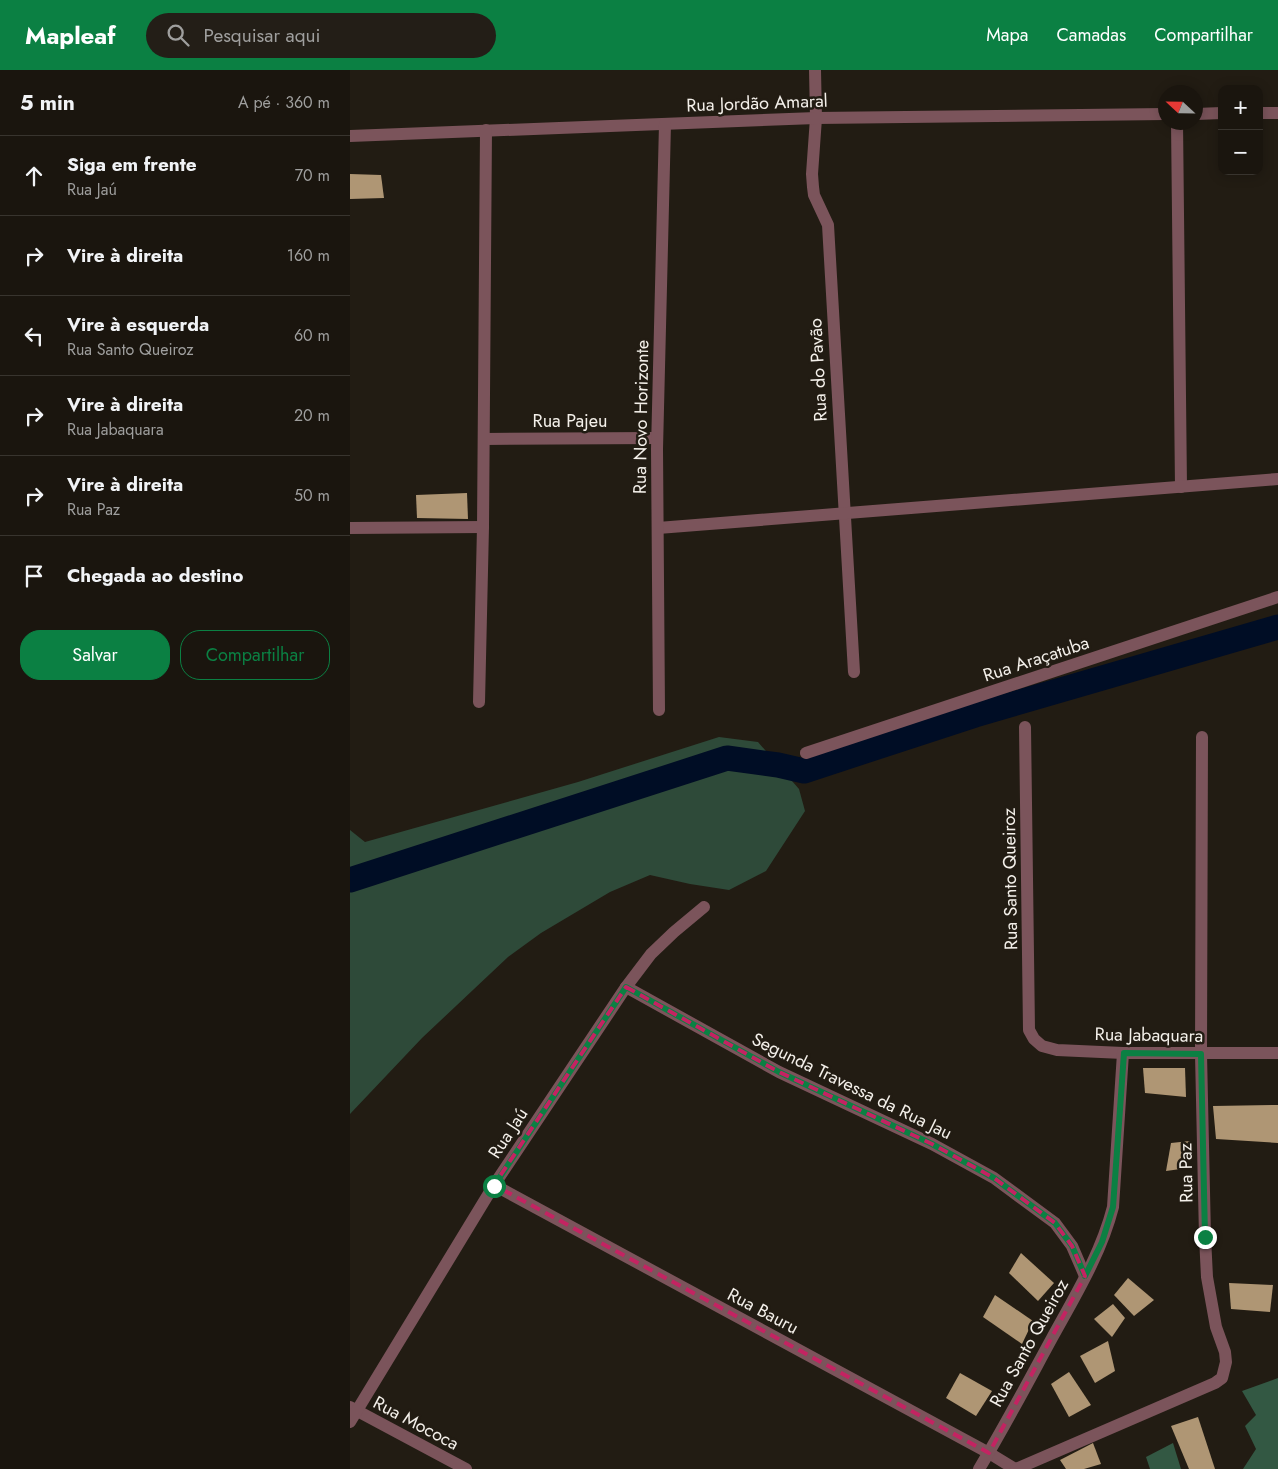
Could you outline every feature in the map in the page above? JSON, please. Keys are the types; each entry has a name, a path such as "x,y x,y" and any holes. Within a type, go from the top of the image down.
{"street":[{"name":"Rua do Pavão","path":"816,70 816,118 812,188 828,225 854,672"},
{"path":"1203,114 1218,113"},
{"path":"1263,113 1278,113"},
{"name":"Rua Jordão Amaral","path":"350,136 816,118 1158,114"},
{"name":"Rua Novo Horizonte","path":"659,710 658,438 665,124"},
{"path":"478,702 483,527 486,130"},
{"path":"1177,130 1181,487"},
{"name":"Rua Pajeu","path":"484,439 658,438"},
{"path":"658,528 1278,479"},
{"path":"350,528 483,527"},
{"name":"Rua Araçatuba","path":"806,754 1278,597"},
{"name":"Rua Santo Queiroz","path":"1026,727 1029,1030"},
{"name":"Rua Paz","path":"1016,1469 1215,1383 1222,1378 1226,1362 1225,1352 1216,1328 1207,1277 1201,1054 1202,738"},
{"name":"Rua Jaú","path":"352,1414 494,1186 626,987 651,954 704,907"},
{"name":"Segunda Travessa da Rua Jau","path":"626,987 779,1072 932,1144 994,1178 1055,1223 1072,1246 1085,1276"},
{"name":"Rua Jabaquara","path":"1029,1030 1034,1039 1042,1046 1057,1050 1124,1053 1278,1053"},
{"name":"Rua Santo Queiroz","path":"979,1469 1102,1242 1113,1207 1124,1053"},
{"name":"Rua Bauru","path":"494,1186 989,1452 1016,1469"},
{"name":"Rua Mococa","path":"352,1414 466,1469"}],"highlighted area":[{"path":"626,987 779,1072 932,1144 994,1178 1055,1223 1072,1246 1085,1276 989,1453 494,1185"}],"green space":[{"path":"719,737 758,742 799,789 805,811 766,871 729,890 650,875 610,892 541,933 508,957 422,1038 350,1114 350,830 365,842 578,782"},
{"path":"1278,1378 1278,1469 1243,1469 1256,1449 1245,1426 1256,1415 1242,1391"},
{"path":"1173,1443 1181,1469 1150,1469 1146,1457"}],"building":[{"path":"350,174 381,175 384,198 350,199"},
{"path":"467,493 468,519 417,518 416,495"},
{"path":"1143,1068 1185,1068 1186,1097 1145,1093"},
{"path":"1278,1105 1278,1143 1216,1139 1213,1106"},
{"path":"1190,1141 1188,1168 1166,1171 1171,1143"},
{"path":"1021,1253 1054,1283 1038,1301 1009,1273"},
{"path":"1128,1278 1154,1300 1134,1316 1114,1295"},
{"path":"1229,1283 1273,1285 1270,1312 1231,1309"},
{"path":"995,1295 1033,1321 1022,1344 983,1317"},
{"path":"1113,1304 1125,1318 1112,1337 1094,1319"},
{"path":"1108,1341 1115,1371 1095,1383 1080,1356"},
{"path":"1069,1372 1091,1405 1069,1417 1051,1384"},
{"path":"960,1373 992,1391 976,1416 946,1398"},
{"path":"1198,1417 1215,1469 1189,1469 1171,1426"},
{"path":"1093,1443 1101,1464 1084,1469 1066,1469 1060,1460"}],"waterway":[{"path":"350,880 727,758 778,765 804,771 975,715 1278,627"}],"route":[{"path":"494,1186 626,987 779,1072 932,1144 994,1178 1055,1223 1072,1246 1085,1276 1102,1242 1113,1207 1124,1053 1201,1054 1205,1237"}]}
